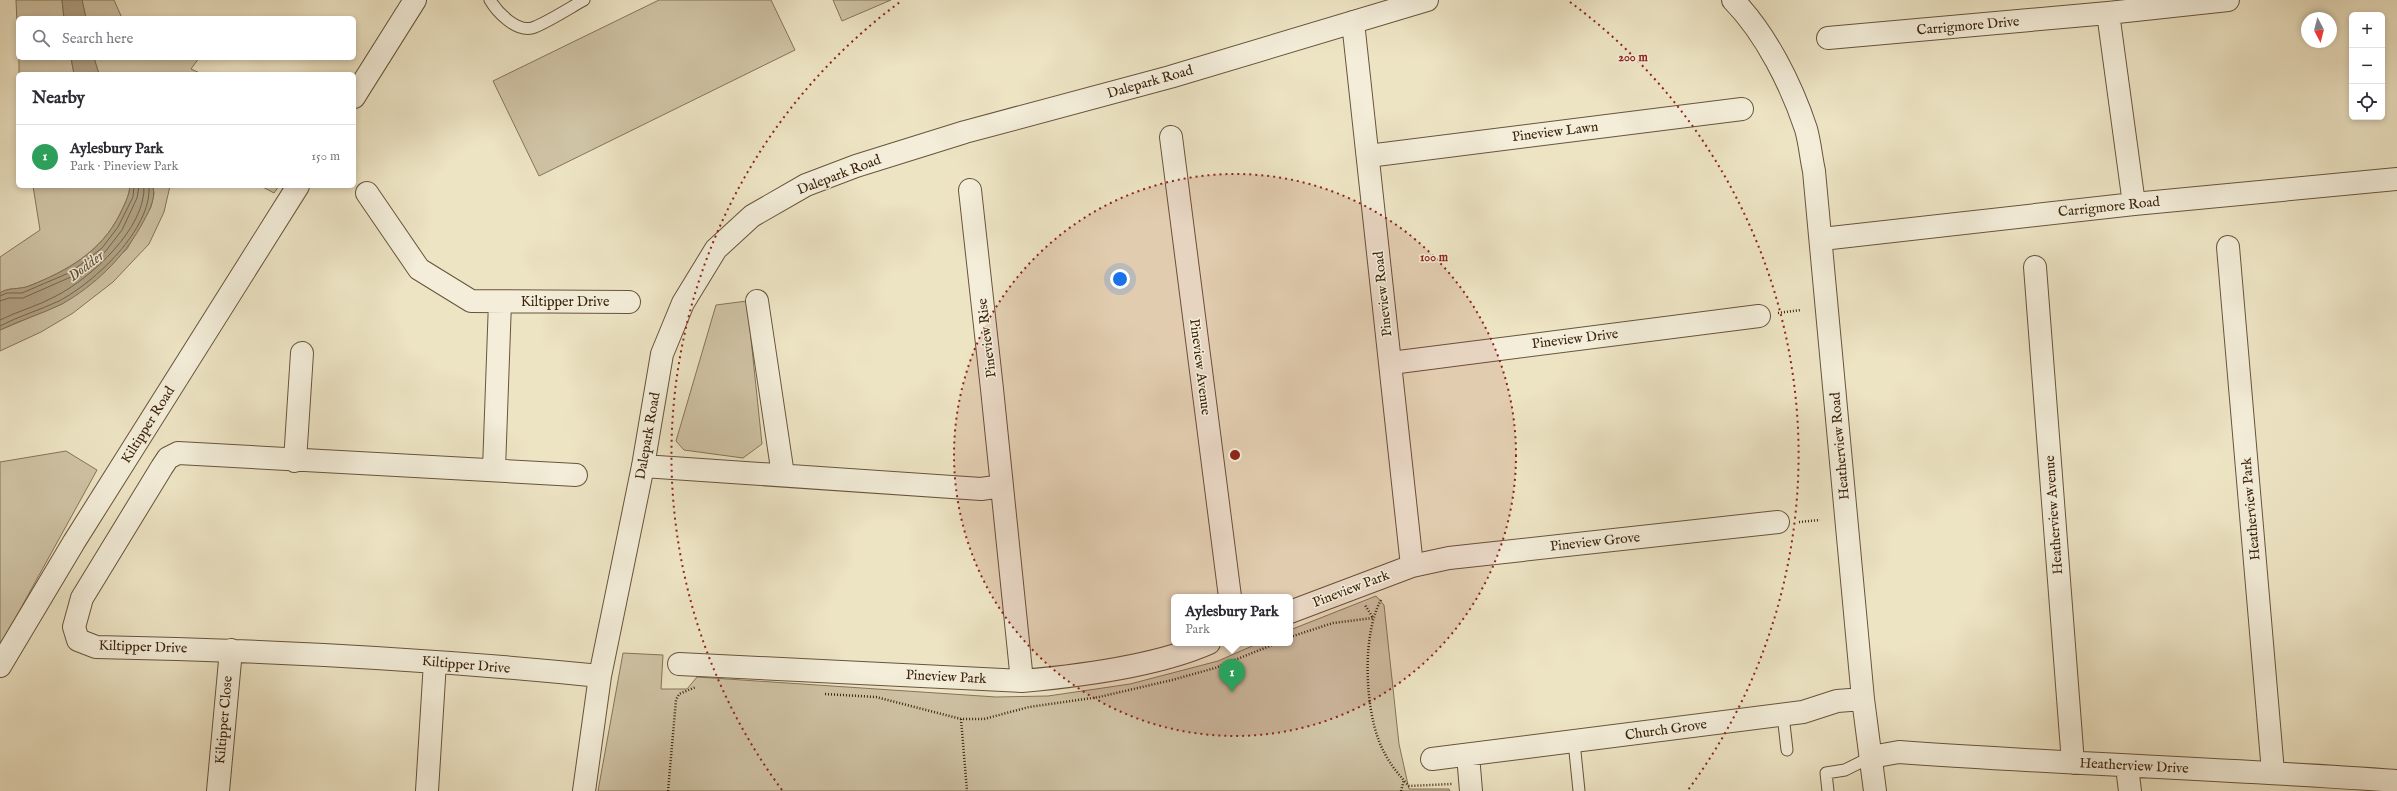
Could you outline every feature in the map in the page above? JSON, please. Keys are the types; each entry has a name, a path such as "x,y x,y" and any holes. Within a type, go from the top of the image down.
{"street":[{"path":"356,94 415,0"},
{"name":"Dalepark Road","path":"584,791 600,676 643,466 662,354 672,328 697,277 716,249 752,216 806,185 856,166 965,132 1170,77 1426,0"},
{"name":"Heatherview Road","path":"1732,0 1750,17 1785,78 1806,130 1811,157 1822,239 1863,699 1875,791"},
{"name":"Carrigmore Drive","path":"1828,38 2108,13 2228,0"},
{"path":"2108,13 2134,204"},
{"name":"Pineview Road","path":"1353,22 1412,566"},
{"name":"Pineview Lawn","path":"1368,156 1742,109"},
{"name":"Pineview Avenue","path":"1171,137 1230,594"},
{"name":"Carrigmore Road","path":"1822,239 2134,204 2397,179"},
{"name":"Kiltipper Road","path":"0,666 74,542 297,188"},
{"name":"Pineview Rise","path":"970,190 1022,681"},
{"name":"Kiltipper Drive","path":"367,193 419,269 471,301 629,302"},
{"name":"Heatherview Park","path":"2228,247 2273,772"},
{"name":"Heatherview Avenue","path":"2035,267 2073,763"},
{"path":"757,301 783,475"},
{"name":"Kiltipper Drive","path":"494,469 500,302"},
{"name":"Pineview Drive","path":"1391,363 1767,314"},
{"path":"295,461 302,353"},
{"name":"Kiltipper Drive","path":"576,475 494,469 295,461 178,453 168,458 82,598 74,627 78,640 96,647 231,650 436,662 600,676"},
{"path":"643,466 981,489 1002,486"},
{"name":"Pineview Grove","path":"1412,566 1450,558 1789,522"},
{"name":"Pineview Park","path":"1293,611 1412,566"},
{"name":"Pineview Park","path":"679,664 1022,681 1068,677 1138,664 1189,652 1202,646"},
{"name":"Kiltipper Close","path":"218,791 231,650"},
{"path":"427,791 436,662"},
{"name":"Church Grove","path":"1432,759 1783,715 1803,712 1837,701 1863,699"},
{"name":"Heatherview Drive","path":"1871,757 1899,752 2127,767 2273,772 2397,781"},
{"path":"1462,787 1468,755"},
{"path":"2127,767 2130,791"}],"lane":[{"path":"490,0 496,9 515,25 531,28 584,0"},
{"path":"1783,715 1787,750"},
{"path":"1574,742 1579,791"},
{"path":"1828,791 1826,773 1845,770 1871,757"}],"path":[{"path":"1767,314 1801,310"},
{"path":"1789,522 1820,520"},
{"path":"1383,596 1370,627 1368,664 1370,699 1378,740 1392,767 1409,786 1462,787"},
{"path":"1363,602 1373,618"},
{"path":"1293,637 1333,622 1373,618"},
{"path":"960,719 967,791"},
{"path":"1401,791 1404,780"}],"shaded area":[{"path":"16,0 62,0 64,16 17,16"},
{"path":"82,0 114,0 121,16 86,16"},
{"path":"659,0 771,0 795,50 539,176 493,81"},
{"path":"833,0 891,0 842,21"},
{"path":"19,60 71,60 74,72 19,72"},
{"path":"95,60 198,60 191,69 198,72 98,72"},
{"path":"33,188 130,188 126,201 112,227 93,250 82,259 57,274 43,280 25,287 6,290 0,293 0,257 40,230"},
{"path":"153,188 170,188 164,212 149,244 113,282 73,313 41,332 0,351 0,330 62,304 127,249 151,207 154,194"},
{"path":"265,188 278,188 274,193"},
{"path":"747,301 762,444 743,458 684,450 676,441 716,305"},
{"path":"66,451 97,470 0,646 0,462"},
{"path":"1376,596 1384,605 1399,744 1409,789 1449,789 1450,791 598,791 623,653 663,655 661,689 687,689 697,677 996,697 1048,696 1130,684 1218,661 1252,646 1293,646 1293,629"}],"water":[{"path":"62,0 82,0 86,16 64,16"},
{"path":"71,60 95,60 98,72 74,72"},
{"name":"Dodder","path":"130,188 153,188 154,191 151,207 141,226 134,238 117,260 96,280 74,297 47,311 0,330 0,293 6,290 25,287 43,280 57,274 82,259 93,250 112,227 129,194"}],"place":[{"name":"Aylesbury Park","path":"1232,692"}]}
